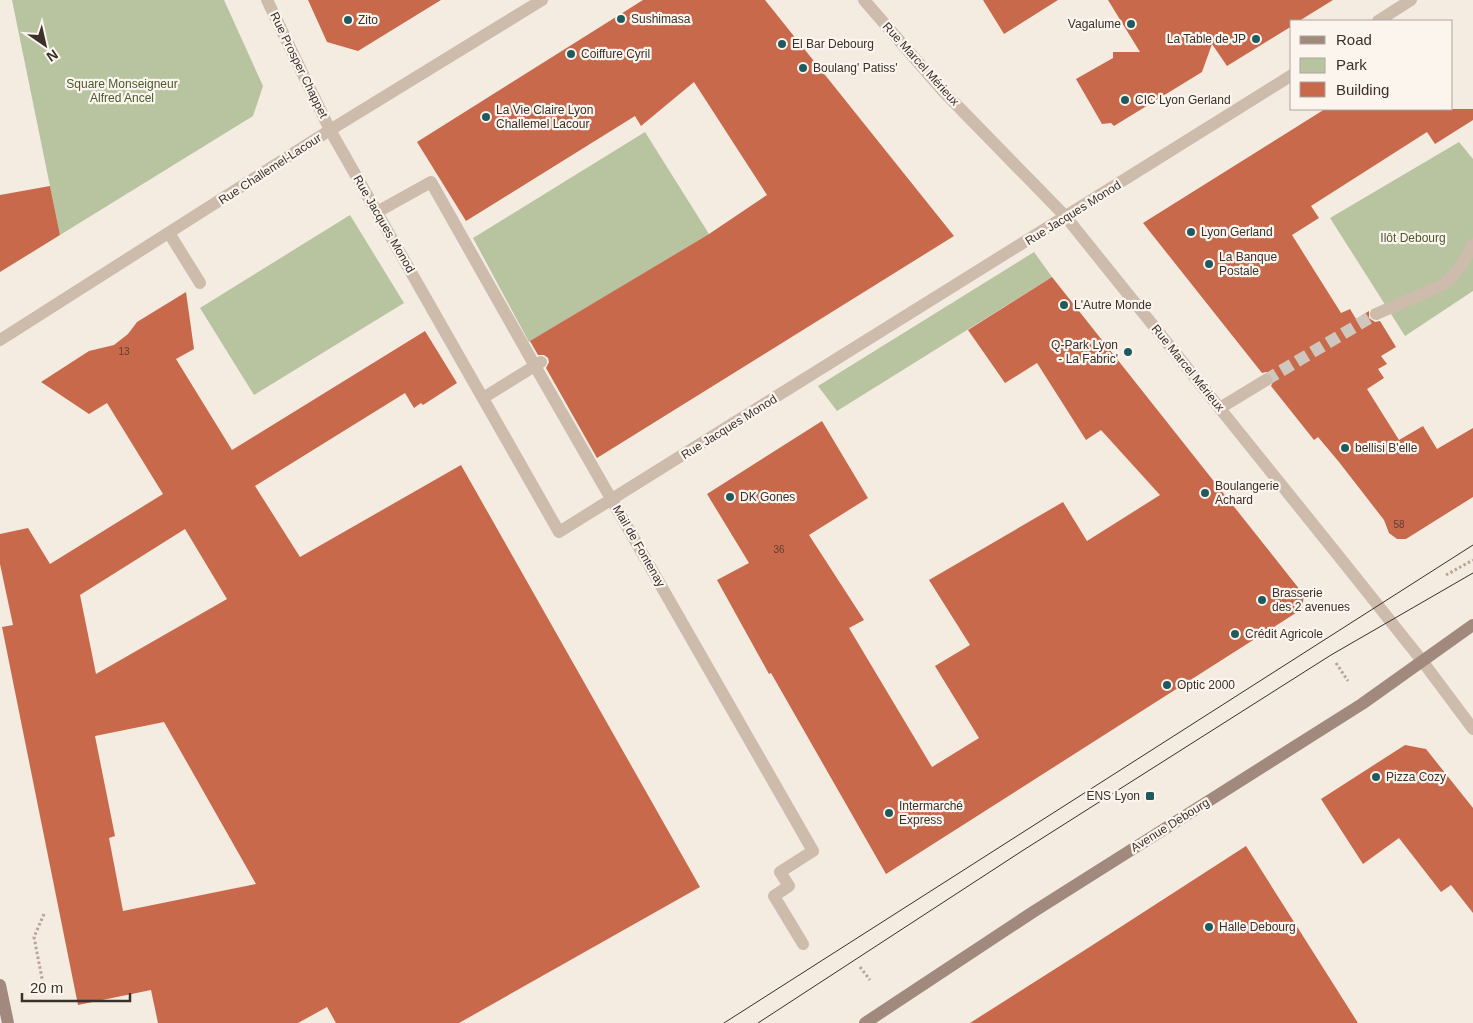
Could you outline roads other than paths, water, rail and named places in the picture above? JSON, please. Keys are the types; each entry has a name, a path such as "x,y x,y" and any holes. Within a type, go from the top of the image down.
{"street":[{"name":"Rue Prosper Chappet","path":"267,0 330,130"},
{"name":"Rue Challemel-Lacour","path":"0,340 330,130 542,0"},
{"name":"Rue Marcel Mérieux","path":"864,0 943,90 1066,217 1423,662 1473,729"},
{"path":"1380,20 1412,0"},
{"name":"Rue Jacques Monod","path":"330,130 559,532 1290,76"},
{"name":"Mail de Fontenay","path":"377,212 431,182 538,364 813,851 780,872 789,886 774,896 803,944"},
{"path":"169,233 200,283"},
{"path":"1376,314 1445,284 1461,266 1473,244"},
{"path":"483,398 538,364"},
{"path":"1220,408 1266,380"},
{"name":"Avenue Debourg","path":"864,1023 1033,912 1356,708 1473,625"},
{"path":"0,985 8,1023"}],"tunnel":[{"path":"1266,380 1376,314"}],"tram line":[{"path":"724,1023 1473,545"},
{"path":"758,1023 1022,851 1331,655 1473,573"}],"place":[{"name":"Sushimasa","path":"621,19"},
{"name":"Zito","path":"348,20"},
{"name":"Vagalume","path":"1131,24"},
{"name":"La Table de JP","path":"1256,39"},
{"name":"El Bar Debourg","path":"782,44"},
{"name":"Coiffure Cyril","path":"571,54"},
{"name":"Boulang' Patiss'","path":"803,68"},
{"name":"CIC Lyon Gerland","path":"1125,100"},
{"name":"La Vie Claire Lyon Challemel Lacour","path":"486,117"},
{"name":"Lyon Gerland","path":"1191,232"},
{"name":"La Banque Postale","path":"1209,264"},
{"name":"L'Autre Monde","path":"1064,305"},
{"name":"Q-Park Lyon - La Fabric'","path":"1128,352"},
{"name":"bellisi B'elle","path":"1345,448"},
{"name":"Boulangerie Achard","path":"1205,493"},
{"name":"DK Gones","path":"730,497"},
{"name":"Brasserie des 2 avenues","path":"1262,600"},
{"name":"Crédit Agricole","path":"1235,634"},
{"name":"Optic 2000","path":"1167,685"},
{"name":"Pizza Cozy","path":"1376,777"},
{"name":"ENS Lyon","path":"1150,796"},
{"name":"Intermarché Express","path":"889,813"},
{"name":"Halle Debourg","path":"1209,927"}],"park label":[{"name":"Square Monseigneur Alfred Ancel","path":"122,91"},
{"name":"Ilôt Debourg","path":"1413,238"}]}
